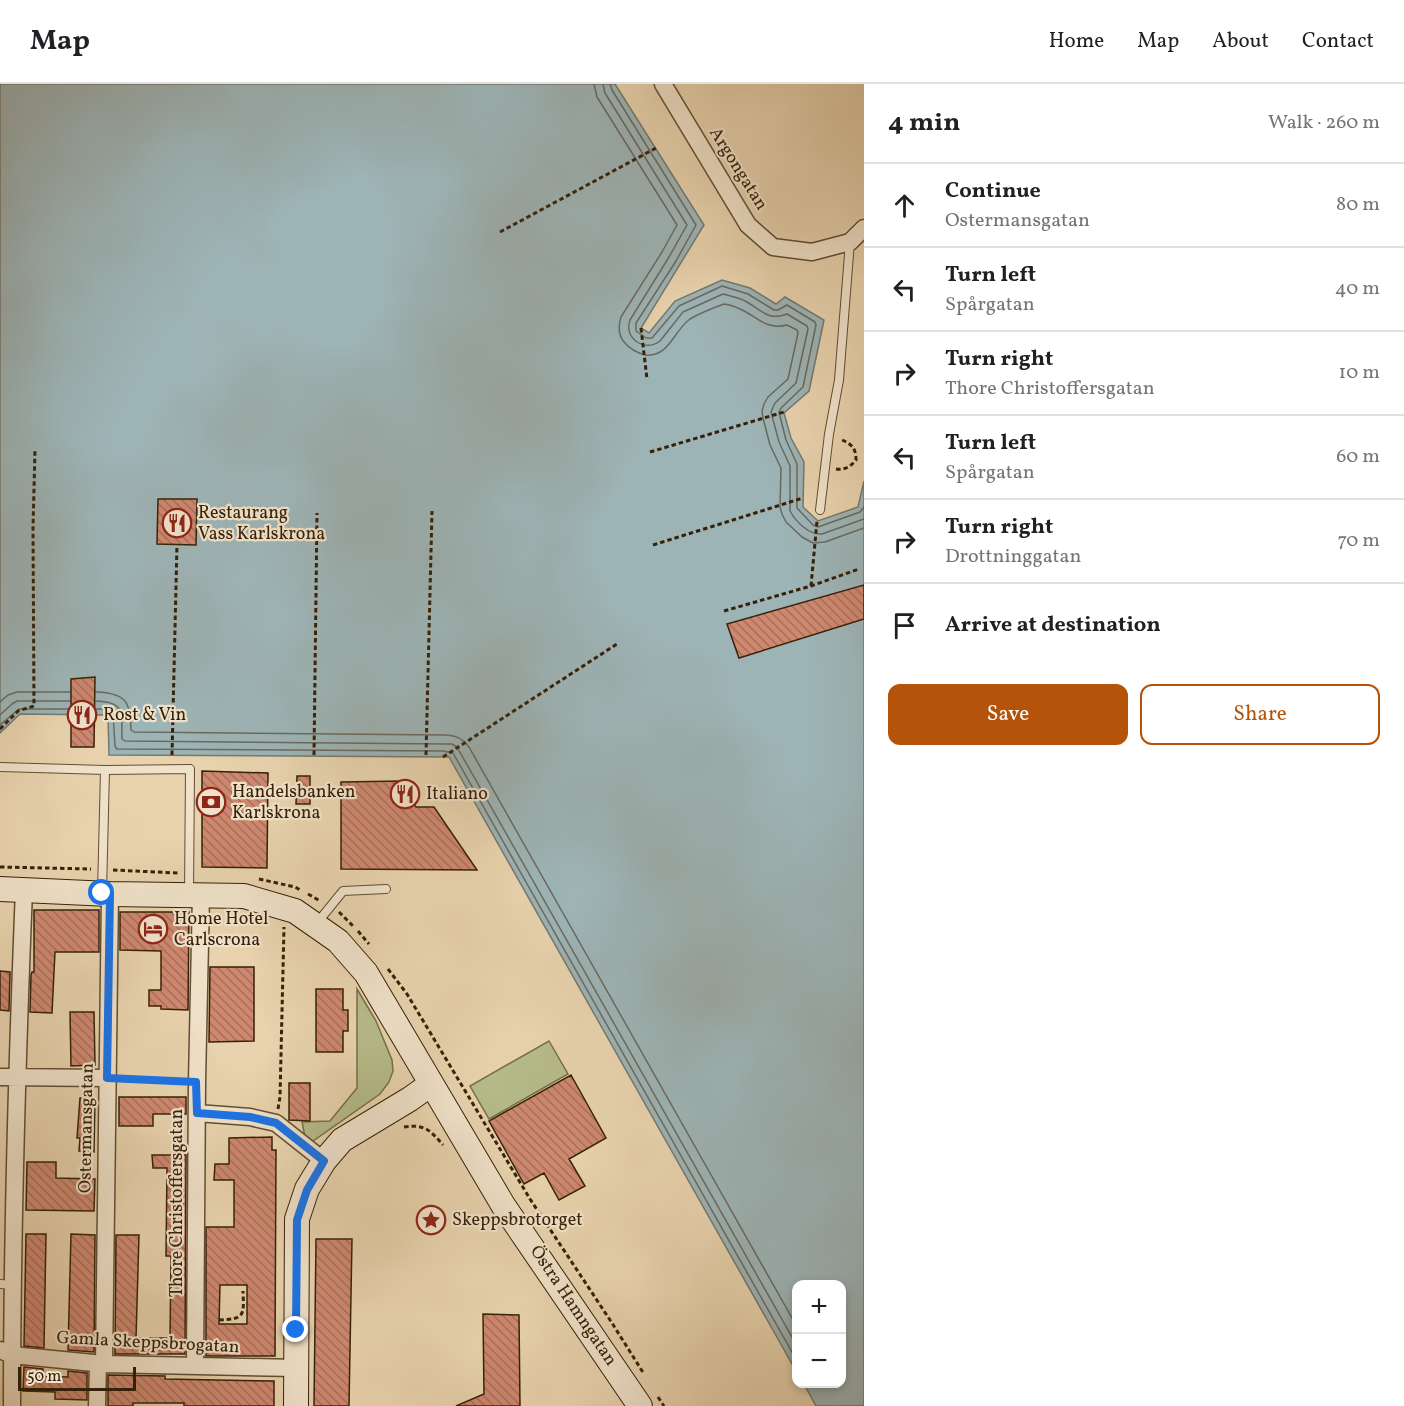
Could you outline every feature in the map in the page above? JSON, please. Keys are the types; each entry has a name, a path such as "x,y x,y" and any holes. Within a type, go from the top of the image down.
{"street":[{"name":"Argongatan","path":"663,84 748,225 773,247 812,252 850,242"},
{"path":"850,242 864,228"},
{"name":"Östra Hamngatan","path":"12,889 106,893 193,888 244,896 296,911 338,941 366,973 503,1205 649,1401"},
{"name":"Thore Christoffersgatan","path":"193,888 197,1113 195,1366"},
{"path":"12,889 6,1284 6,1352 12,1406"},
{"name":"Ostermansgatan","path":"97,1406 101,1364 107,1078 106,893"},
{"path":"8,1078 107,1078"},
{"path":"296,1406 297,1220 307,1190 324,1161 342,1140 431,1084"},
{"path":"197,1113 250,1117 276,1123 324,1161"},
{"name":"Gamla Skeppsbrogatan","path":"6,1352 101,1364 296,1368"}],"lane":[{"path":"820,510 839,380 850,242"},
{"path":"0,767 105,770 190,769 193,888"},
{"path":"105,770 103,869 106,893"},
{"path":"315,925 343,891 386,889"}],"path":[{"path":"500,232 656,148"},
{"path":"642,329 647,379"},
{"path":"650,452 784,412"},
{"path":"825,469 843,470 856,460 856,451 849,443 830,434"},
{"path":"0,729 18,711 34,706 35,450"},
{"path":"653,546 803,498"},
{"path":"426,756 432,511"},
{"path":"314,755 317,513"},
{"path":"811,586 817,521"},
{"path":"172,755 177,544"},
{"path":"724,610 811,586 859,569"},
{"path":"443,757 617,644"},
{"path":"0,867 103,869 193,888"},
{"path":"254,878 295,887 331,907 341,914 372,948"},
{"path":"276,1123 280,1097 284,908"},
{"path":"386,966 407,994 530,1199 646,1378"},
{"path":"107,1078 196,1082"},
{"path":"400,1128 416,1125 427,1128 446,1148"},
{"path":"219,1320 235,1320 241,1316 244,1309 243,1292"},
{"path":"649,1401 664,1406"}],"green space":[{"path":"357,989 376,1021 392,1060 393,1071 389,1082 380,1094 313,1141 306,1142 302,1122 330,1121 357,1088"},
{"path":"549,1041 568,1074 489,1119 470,1086"}],"water":[{"path":"0,84 615,84 704,225 641,328 649,333 675,301 722,280 750,288 776,304 785,297 824,320 809,391 784,413 791,438 804,462 803,507 818,521 858,507 864,481 864,1406 816,1406 806,1388 846,1388 846,1280 792,1280 792,1364 449,757 109,755 108,715 20,714 0,733"}],"building":[{"path":"158,499 197,499 196,545 157,544"},
{"path":"864,585 864,619 739,658 727,624"},
{"path":"95,677 94,747 71,747 71,679"},
{"path":"202,771 268,773 267,868 202,867"},
{"path":"297,776 310,776 310,804 296,804"},
{"path":"401,781 416,807 434,807 477,870 341,869 341,782"},
{"path":"34,910 99,910 99,952 55,952 52,1013 30,1012 31,975 34,972"},
{"path":"120,912 189,912 188,1010 149,1006 149,990 161,990 161,951 120,950"},
{"path":"210,967 254,967 254,1041 209,1042"},
{"path":"0,971 10,972 9,1011 0,1010"},
{"path":"316,989 343,989 343,1010 348,1010 348,1031 343,1031 343,1052 316,1052"},
{"path":"70,1012 94,1012 95,1065 71,1066"},
{"path":"571,1075 606,1138 569,1159 585,1186 559,1200 544,1173 524,1184 489,1121"},
{"path":"289,1083 310,1083 310,1121 289,1120"},
{"path":"119,1097 186,1097 186,1114 153,1114 153,1126 119,1126"},
{"path":"80,1098 95,1099 94,1152 79,1151 80,1138 77,1138"},
{"path":"272,1137 272,1150 276,1150 275,1356 206,1356 206,1227 234,1227 234,1180 214,1180 215,1164 229,1164 229,1138","holes":["220,1285 247,1285 247,1324 219,1324"]},
{"path":"152,1155 186,1155 185,1354 115,1354 116,1235 139,1235 136,1338 170,1338 171,1256 166,1256 167,1168 153,1168"},
{"path":"27,1162 56,1162 56,1178 95,1179 94,1211 26,1210"},
{"path":"26,1234 46,1234 44,1348 24,1346"},
{"path":"71,1234 95,1235 94,1352 68,1350"},
{"path":"316,1239 352,1239 349,1406 314,1406"},
{"path":"483,1314 519,1315 520,1406 456,1406 484,1394"},
{"path":"24,1367 43,1369 43,1376 68,1377 68,1371 87,1373 87,1400 55,1399 55,1392 23,1391"},
{"path":"108,1375 165,1376 165,1379 274,1381 274,1406 184,1406 184,1403 133,1403 133,1406 108,1406"}],"place":[{"name":"Restaurang Vass Karlskrona","path":"177,523"},
{"name":"Rost & Vin","path":"82,715"},
{"name":"Italiano","path":"405,794"},
{"name":"Handelsbanken Karlskrona","path":"211,802"},
{"name":"Home Hotel Carlscrona","path":"153,929"},
{"name":"Skeppsbrotorget","path":"431,1220"}],"route":[{"path":"102,893 110,894 107,1078 196,1082 197,1113 250,1117 276,1123 324,1161 307,1190 297,1220 296,1330"}]}
